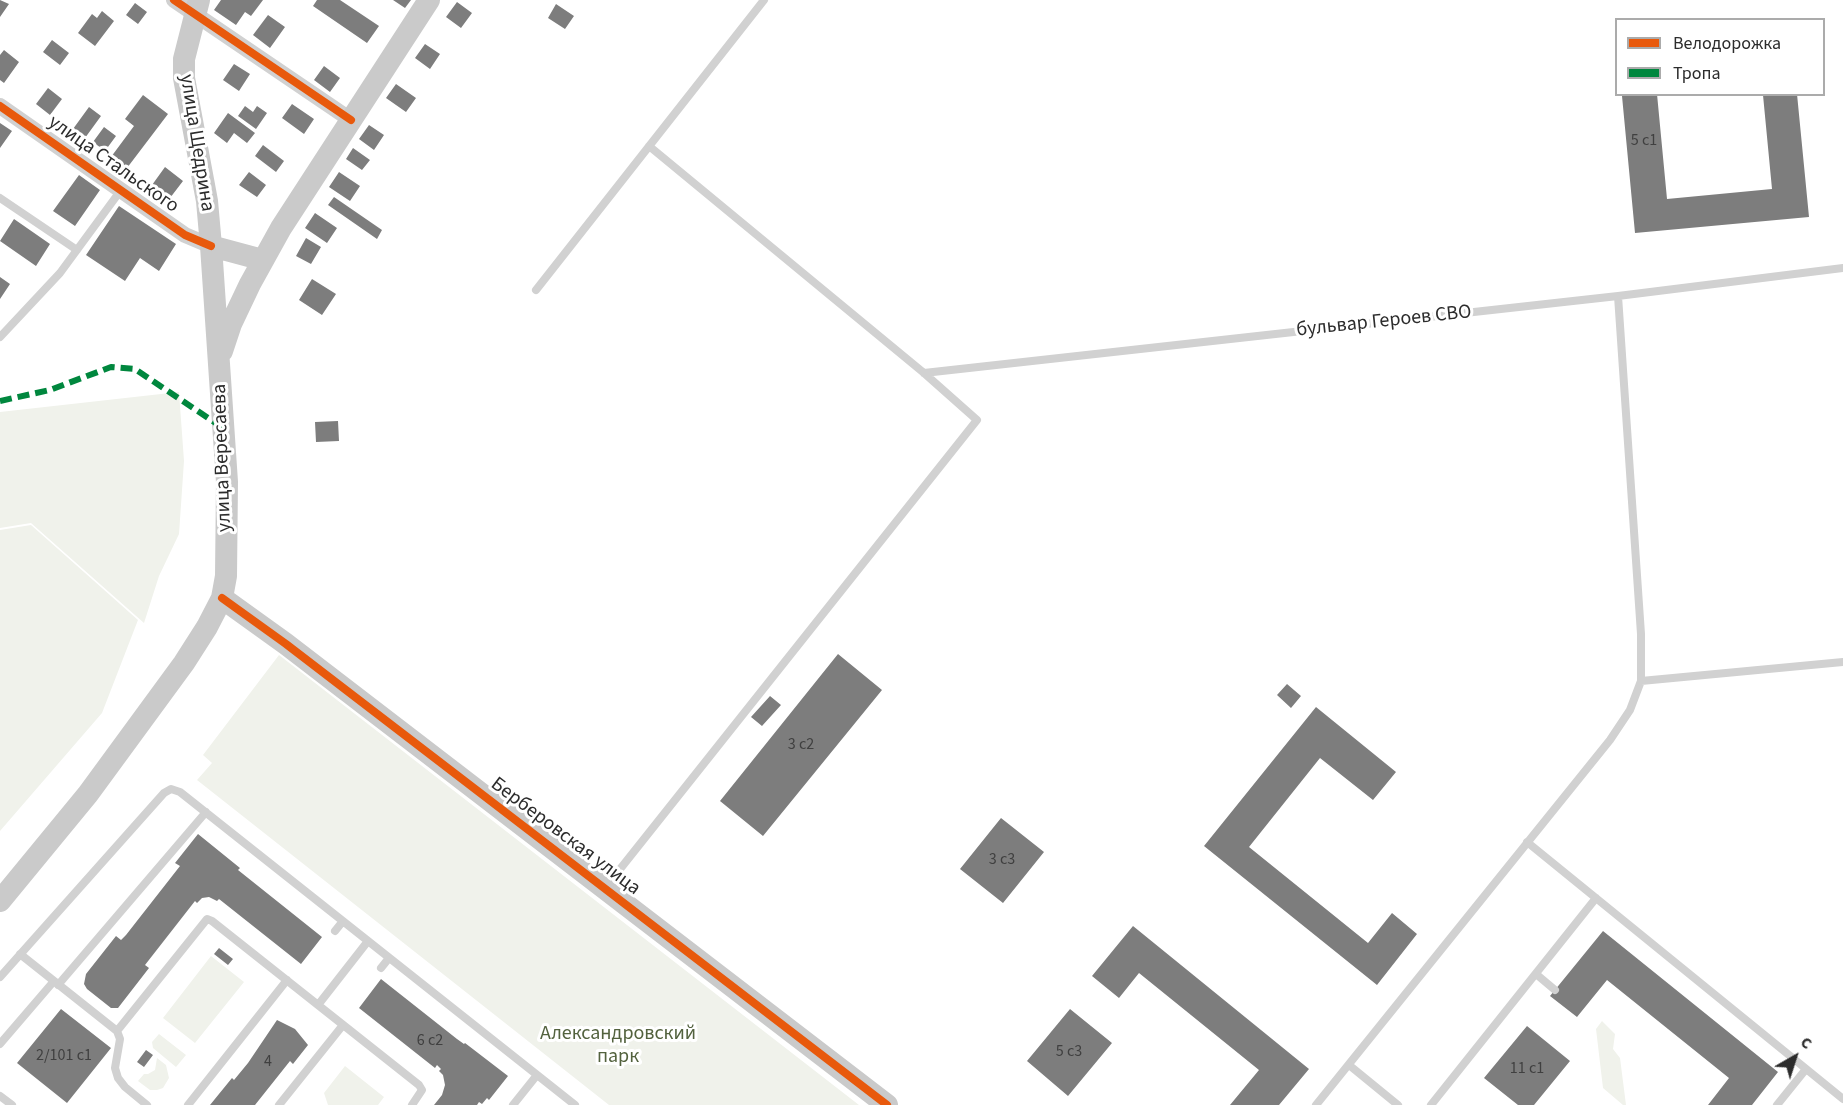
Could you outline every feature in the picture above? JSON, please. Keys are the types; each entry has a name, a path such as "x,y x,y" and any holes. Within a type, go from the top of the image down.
{"main road":[{"name":"улица Вересаева","path":"0,901 88,794 170,682 207,627 222,598 226,576 227,482 219,360 231,324 281,228 429,0"},
{"name":"улица Щедрина","path":"197,7 184,59 184,78 207,201 219,360"},
{"path":"211,246 263,260"},
{"name":"Берберовская улица","path":"222,598 286,644 887,1105"}],"street":[{"path":"174,0 197,7 351,120"},
{"name":"улица Стальского","path":"0,106 185,235 211,246"}],"lane":[{"path":"536,290 764,0"},
{"path":"604,888 977,420 649,146"},
{"name":"улица Стальского","path":"0,337 52,282 122,190"},
{"path":"0,198 77,250"},
{"name":"бульвар Героев СВО","path":"924,374 1618,296 1843,268"},
{"path":"1316,1105 1610,740 1630,710 1641,681 1641,634 1618,296"},
{"path":"1641,681 1843,662"},
{"path":"0,977 164,793 171,789 180,792 206,812 575,1105"},
{"path":"0,1044 206,812"},
{"path":"1527,842 1843,1099"},
{"path":"1431,1105 1596,898"},
{"path":"117,1031 207,919 419,1085 422,1090 412,1105"},
{"path":"335,931 343,921"},
{"path":"318,1005 368,941"},
{"path":"20,954 117,1031 120,1039 116,1068 118,1078 125,1087 147,1105"},
{"path":"381,968 389,958"},
{"path":"1536,974 1556,990"},
{"path":"188,1105 287,980"},
{"path":"279,1105 343,1025"},
{"path":"1349,1065 1398,1105"},
{"path":"1777,1105 1806,1069"},
{"path":"513,1105 537,1075"},
{"path":"0,1095 12,1105"}],"green space":[{"path":"179,392 184,461 179,534 159,576 144,623 31,523 0,528 0,412"},
{"path":"31,525 138,620 102,713 0,831 0,530"},
{"name":"Александровский парк","path":"279,655 859,1105 609,1105 197,780 212,763 203,755"},
{"path":"211,956 244,982 195,1043 163,1018"},
{"path":"1602,1021 1615,1034 1613,1049 1620,1058 1626,1105 1603,1088 1596,1029"},
{"path":"159,1034 186,1055 176,1067 153,1048 152,1042"},
{"path":"157,1058 166,1065 169,1078 163,1088 150,1090 138,1081 144,1074 155,1070"},
{"path":"345,1066 384,1097 378,1105 328,1105 324,1093"}],"building":[{"path":"0,0 9,4 0,17"},
{"path":"221,0 263,0 251,16 245,12 236,25 214,10"},
{"path":"317,0 340,0 379,26 367,43 313,6"},
{"path":"393,0 411,0 405,8"},
{"path":"457,2 472,13 461,28 446,17"},
{"path":"135,3 147,12 138,24 126,15"},
{"path":"556,4 574,16 565,29 548,18"},
{"path":"102,11 114,21 95,46 78,33 92,14 97,18"},
{"path":"268,15 285,27 270,48 253,35"},
{"path":"52,40 69,53 60,65 43,52"},
{"path":"425,44 440,54 430,69 415,58"},
{"path":"4,50 19,62 4,83 0,80 0,55"},
{"path":"234,64 250,74 239,91 223,80"},
{"path":"324,66 340,78 330,92 314,80"},
{"path":"396,84 416,98 406,112 386,98"},
{"path":"48,88 62,99 50,115 36,104"},
{"path":"143,95 168,114 127,168 111,157 134,126 125,119"},
{"path":"1622,96 1657,96 1667,199 1772,189 1763,96 1797,96 1809,217 1635,233"},
{"path":"292,104 314,119 304,134 282,118"},
{"path":"245,106 253,112 257,106 267,113 256,129 238,116"},
{"path":"89,107 101,116 85,138 73,129"},
{"path":"228,113 255,133 247,143 234,133 227,143 214,133"},
{"path":"0,123 12,131 0,148"},
{"path":"369,125 384,135 374,150 359,139"},
{"path":"104,127 116,136 105,151 93,142"},
{"path":"263,145 284,161 276,172 255,156"},
{"path":"353,148 370,160 362,170 346,159"},
{"path":"165,167 183,181 170,198 152,185"},
{"path":"249,172 266,185 257,197 239,185"},
{"path":"339,172 360,186 350,201 329,187"},
{"path":"79,175 100,190 75,226 53,211"},
{"path":"334,197 382,230 377,239 328,205"},
{"path":"119,206 176,244 159,271 140,258 125,281 86,255"},
{"path":"315,213 337,228 327,243 305,228"},
{"path":"14,219 50,244 36,266 0,241"},
{"path":"306,238 321,247 311,264 296,256"},
{"path":"0,277 10,284 0,299"},
{"path":"312,279 336,294 322,315 299,300"},
{"path":"338,421 339,441 316,442 315,422"},
{"path":"838,654 882,690 763,836 720,801"},
{"path":"1287,684 1301,696 1291,708 1277,695"},
{"path":"770,696 781,705 762,726 751,717"},
{"path":"1316,707 1396,772 1373,800 1320,758 1249,847 1368,943 1392,913 1417,934 1377,985 1204,846"},
{"path":"1001,818 1044,852 1003,903 960,869"},
{"path":"198,834 240,868 238,870 322,937 301,964 219,899 217,901 209,897 202,898 197,903 195,901 145,965 149,968 118,1008 111,1008 87,989 84,984 86,974 116,936 121,940 126,935 180,866 175,863"},
{"path":"1133,926 1309,1069 1279,1105 1230,1105 1259,1070 1139,973 1119,998 1092,976"},
{"path":"1603,931 1778,1072 1752,1105 1708,1105 1729,1078 1607,980 1577,1017 1550,996"},
{"path":"219,948 233,959 228,965 214,954"},
{"path":"381,979 508,1076 489,1100 487,1098 482,1104 479,1102 477,1105 434,1105 442,1095 445,1085 443,1075 439,1071 441,1069 437,1065 435,1068 359,1008"},
{"path":"61,1009 111,1048 67,1103 17,1063"},
{"path":"1070,1009 1112,1043 1068,1096 1027,1061"},
{"path":"277,1020 295,1029 308,1045 293,1064 290,1061 255,1105 210,1105 232,1078 234,1080 248,1063"},
{"path":"1527,1026 1570,1061 1534,1105 1518,1105 1484,1078"},
{"path":"146,1050 153,1055 144,1067 137,1062"}],"marked path":[{"path":"0,401 50,390 111,367 135,369 223,428"}],"cycle path":[{"path":"174,0 351,120"},
{"path":"0,106 185,235 211,246"},
{"path":"222,598 286,644 887,1105"}]}
